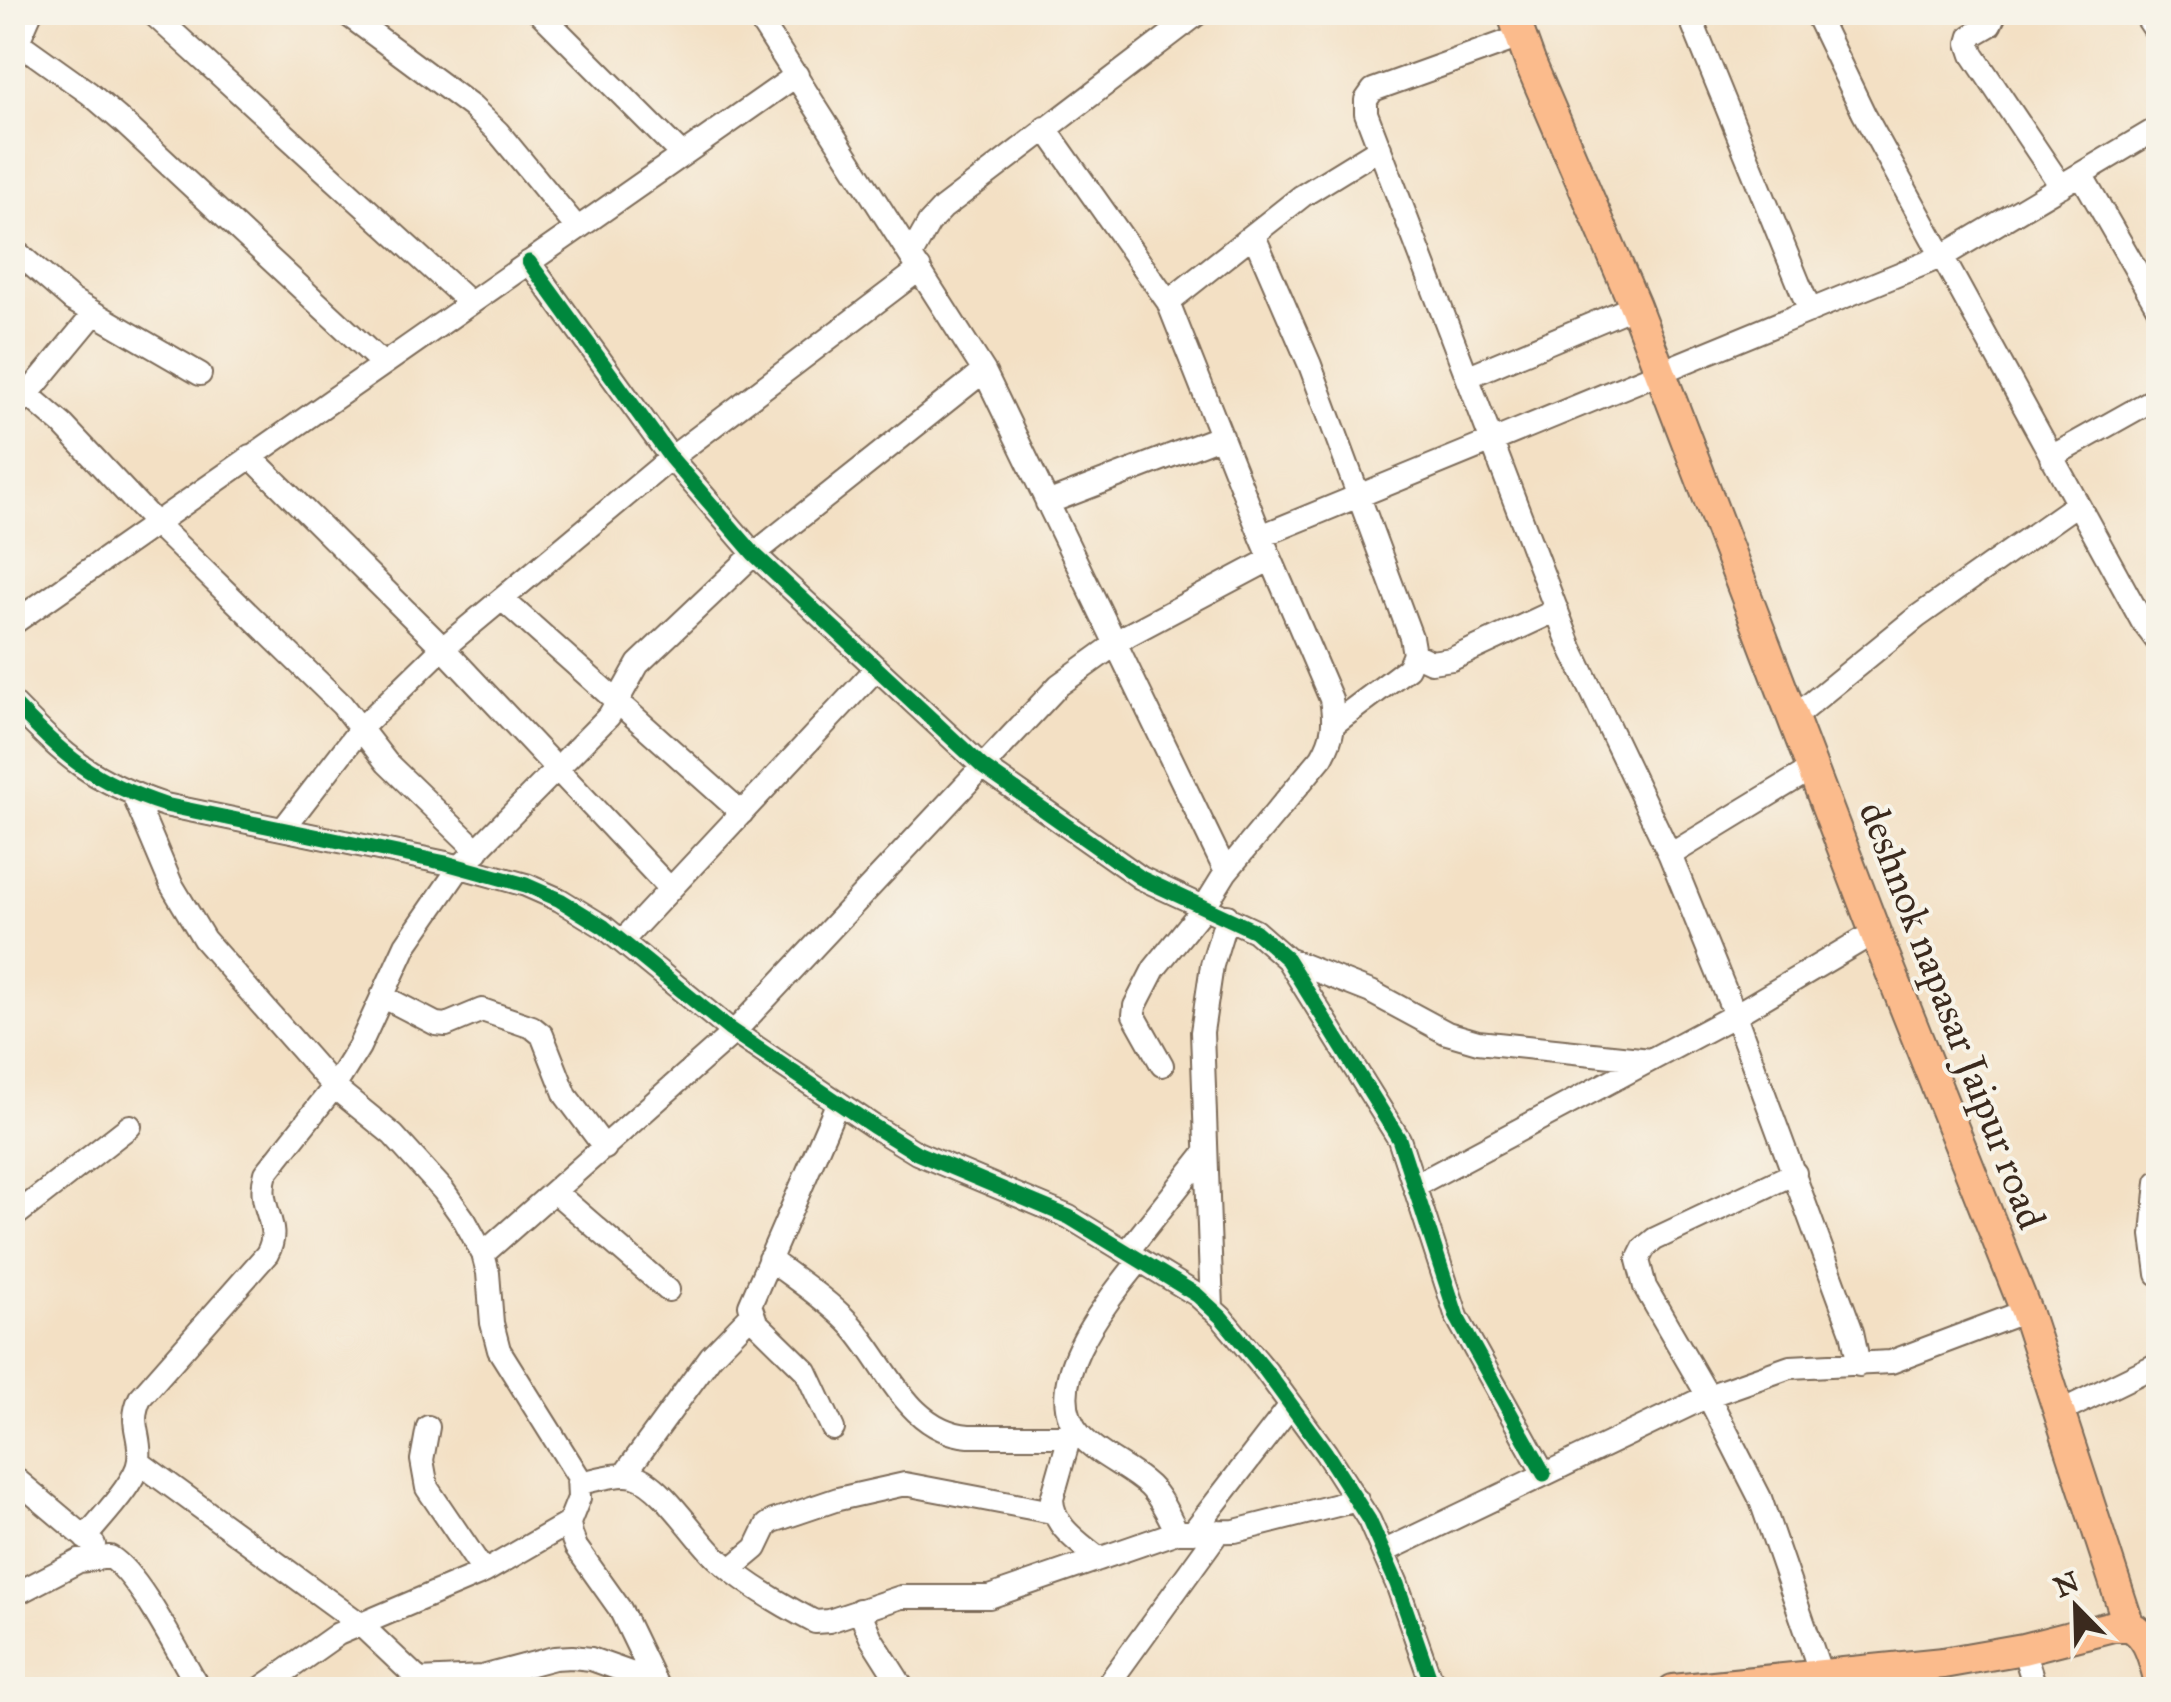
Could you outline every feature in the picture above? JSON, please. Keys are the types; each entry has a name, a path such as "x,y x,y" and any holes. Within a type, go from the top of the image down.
{"main road":[{"name":"deshnok napasar Jaipur road","path":"1516,24 1635,306 1875,932 2026,1312 2129,1626 2145,1640 2158,1675"},
{"path":"1673,1690 1944,1663 2023,1649 2113,1626 2129,1626"}],"street":[{"path":"151,12 470,303"},
{"path":"344,12 472,107 498,132 576,228"},
{"path":"539,12 682,155"},
{"path":"755,12 984,372 1226,872"},
{"path":"283,829 361,728 443,648 915,262 929,223 943,208 1200,12"},
{"path":"1688,12 1810,311"},
{"path":"1815,12 1864,114 2142,622 2158,642"},
{"path":"1996,12 1990,25 1978,30 1968,44 1973,55 2071,180 2158,308"},
{"path":"2143,12 2158,34"},
{"path":"1516,24 1373,90 1366,100 1366,113 1571,648 1670,854 1735,1015 1852,1332 1859,1364"},
{"path":"20,32 383,364"},
{"path":"12,624 797,75"},
{"path":"1045,128 1168,302 1331,698 1335,722 1322,757 1164,953 1135,1006 1137,1025 1162,1064"},
{"path":"1262,536 1943,256 2158,128"},
{"path":"1168,302 1302,196 1380,148"},
{"path":"1254,236 1310,365 1412,637 1414,654 1408,668 1335,722"},
{"path":"12,248 51,285 94,314 200,374"},
{"path":"528,262 672,458 754,554 983,767 1141,878 1255,931 1287,958 1399,1139 1457,1317 1544,1474"},
{"path":"1469,376 1635,306"},
{"path":"94,314 18,396 63,426 155,524 342,705 469,859"},
{"path":"84,1538 140,1463 133,1422 140,1398 273,1243 274,1230 262,1202 266,1173 334,1087 358,1047 406,946 469,859 609,716 638,664 754,554 984,372"},
{"path":"2051,457 2158,397"},
{"path":"1047,503 1222,436"},
{"path":"250,456 443,648 670,889"},
{"path":"1793,718 1928,609 2077,504"},
{"path":"482,1254 734,1032 1059,686 1114,644 1271,559"},
{"path":"502,599 742,813"},
{"path":"1414,654 1431,662 1452,659 1557,610"},
{"path":"622,941 877,668"},
{"path":"12,702 80,767 133,794 165,805 283,829 469,859 560,900 622,941 734,1032 838,1104 917,1152 1069,1216 1196,1295 1291,1404 1356,1500 1384,1552 1429,1676 1440,1690"},
{"path":"1670,854 1812,768"},
{"path":"133,794 186,914 204,939 334,1087 393,1135 466,1221 482,1254 499,1350 580,1483 579,1498 569,1522 484,1572 338,1634 258,1690"},
{"path":"1212,1309 1202,1032 1209,982 1227,916"},
{"path":"1416,1185 1735,1015 1875,932"},
{"path":"1287,958 1371,992 1448,1033 1478,1042 1651,1060"},
{"path":"382,996 436,1024 456,1024 482,1010 532,1027 547,1045 566,1096 606,1148"},
{"path":"624,1476 710,1356 751,1314 752,1294 838,1104"},
{"path":"12,1218 130,1126"},
{"path":"1099,1559 1052,1512 1071,1431 1069,1382 1078,1351 1098,1314 1133,1256 1206,1152"},
{"path":"1795,1174 1655,1239 1638,1260 1645,1288 1708,1396 1771,1525 1821,1674"},
{"path":"2158,1182 2153,1235 2158,1274"},
{"path":"555,1192 668,1290"},
{"path":"769,1258 851,1324 901,1394 940,1429 968,1436 1071,1431 1152,1488 1185,1532"},
{"path":"1384,1552 1708,1396 1790,1367 1892,1362 2026,1312"},
{"path":"751,1314 806,1371 833,1429"},
{"path":"2060,1412 2158,1364"},
{"path":"1185,1532 1291,1404"},
{"path":"428,1427 422,1460 427,1488 484,1572"},
{"path":"140,1463 360,1624 421,1685 482,1677 572,1657 591,1659 656,1685"},
{"path":"12,1476 124,1567 200,1690"},
{"path":"580,1483 624,1476 645,1482 731,1569 815,1622 917,1594 990,1596 1185,1532 1252,1528 1356,1500"},
{"path":"731,1569 756,1548 773,1521 892,1485 918,1486 1052,1512"},
{"path":"569,1522 576,1548 620,1609 656,1685"},
{"path":"1104,1690 1219,1531"},
{"path":"12,1596 89,1558 110,1556"},
{"path":"860,1610 871,1638 904,1690"},
{"path":"2023,1649 2036,1690"}],"cycle path":[{"path":"529,262 671,458 754,554 983,767 1141,878 1255,931 1287,959 1399,1139 1457,1317 1544,1474"},
{"path":"12,702 81,765 139,796 165,805 446,863 526,885 560,900 604,927 729,1029 873,1126 917,1153 1069,1217 1197,1295 1266,1371 1369,1520 1397,1584 1429,1676 1441,1690"}]}
